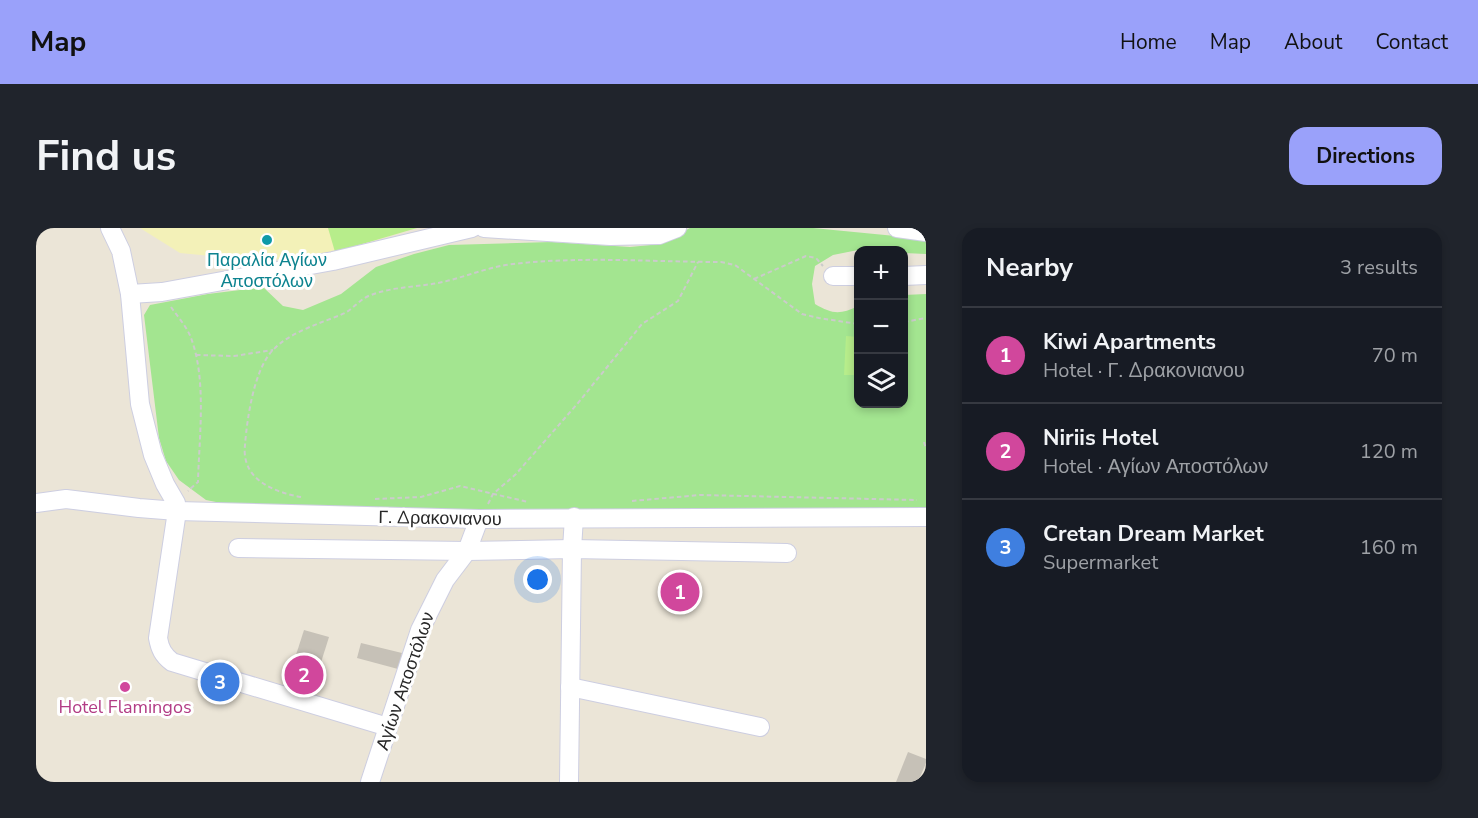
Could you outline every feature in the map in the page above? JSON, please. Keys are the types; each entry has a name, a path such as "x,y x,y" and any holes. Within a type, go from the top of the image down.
{"street":[{"path":"110,228 124,261 130,294 140,404 153,455 177,507 158,638 159,647 164,656 172,662 388,727"},
{"path":"130,294 162,292 333,261 472,228"},
{"path":"484,228 610,236 659,235 677,228"},
{"path":"897,228 926,232"},
{"path":"908,276 926,275"},
{"path":"833,276 854,276"},
{"name":"Γ. Δρακονιανου","path":"36,503 66,500 139,508 177,507 479,519 926,517"},
{"path":"569,782 574,518"},
{"name":"Αγίων Αποστόλων","path":"370,782 420,630 445,580 467,551 479,519"},
{"path":"238,548 467,551 572,549 787,553"},
{"path":"570,687 760,727"}],"path":[{"path":"754,279 806,256 816,258 833,276"},
{"path":"196,355 234,356 273,350 292,337 348,311 368,295 438,282 510,264 619,260 722,262 735,265 802,314 854,323"},
{"path":"479,519 493,494 516,474 578,403 642,324 678,301 698,262"},
{"path":"162,292 191,336 196,355 200,393 198,482 177,507"},
{"path":"908,321 926,318"},
{"path":"273,350 259,375 252,402 244,447 245,462 260,482 273,491 311,498"},
{"path":"924,442 926,449"},
{"path":"371,499 421,497 460,486 536,503"},
{"path":"628,501 700,495 918,500"}],"green space":[{"path":"328,228 417,228 335,252"},
{"path":"690,228 813,228 926,239 926,254 908,253 908,246 854,246 854,251 833,255 815,266 812,284 815,304 831,311 841,312 854,308 854,408 908,408 908,295 926,294 926,509 323,510 241,507 206,500 179,480 166,461 159,438 144,315 150,305 263,287 283,306 303,310 341,294 376,267 449,245 552,242 630,247 661,244"},
{"path":"846,336 854,337 854,375 844,375"}],"sand":[{"name":"Παραλία Αγίων Αποστόλων","path":"140,228 417,228 335,252 263,261 180,253"}],"building":[{"path":"304,630 329,637 312,691 287,683"},
{"path":"361,643 402,653 398,669 357,658"},
{"path":"908,752 926,759 926,763 918,782 896,782"}],"place":[{"name":"Παραλία Αγίων Αποστόλων","path":"267,240"},
{"name":"Kiwi Apartments","path":"680,592"},
{"name":"Niriis Hotel","path":"304,675"},
{"name":"Cretan Dream Market","path":"220,682"},
{"name":"Hotel Flamingos","path":"125,687"}]}
